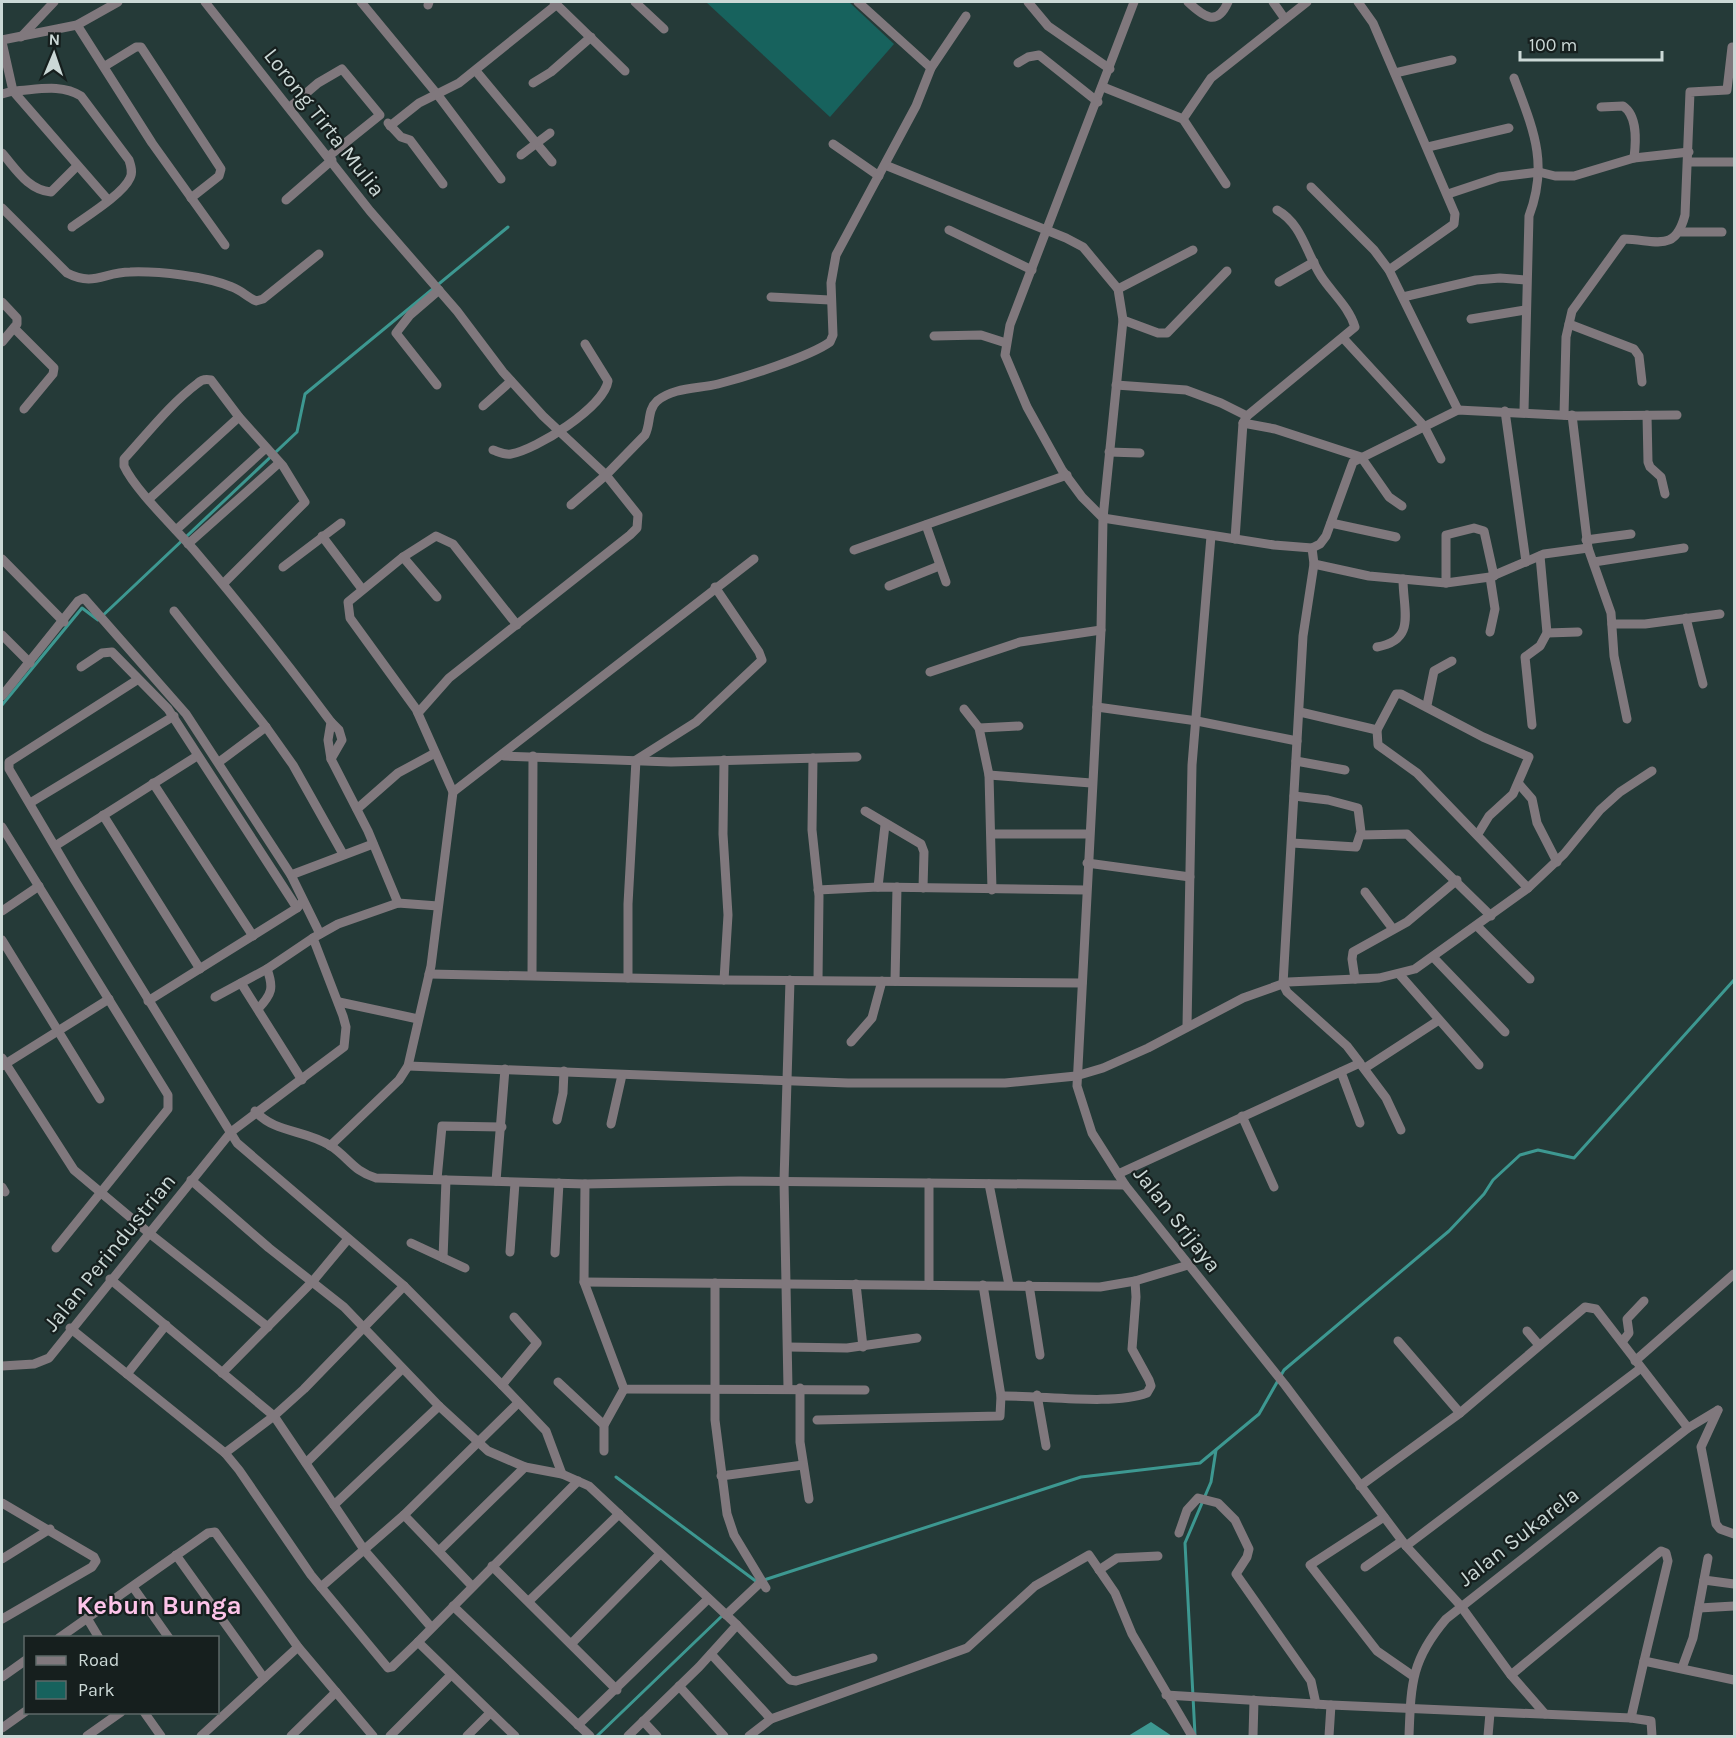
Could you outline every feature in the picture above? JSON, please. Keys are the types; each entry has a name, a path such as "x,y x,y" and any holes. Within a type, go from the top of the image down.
{"street":[{"path":"21,37 54,2"},
{"path":"108,200 13,91 2,41 77,25 118,2"},
{"name":"Lorong Tirta Mulia","path":"205,2 331,158 370,211 417,263 511,381 543,416 561,430 606,475 638,515 637,528 449,678 418,713"},
{"path":"361,2 437,94 501,179"},
{"path":"635,2 664,28"},
{"path":"858,2 931,68"},
{"path":"1028,2 1048,26 1110,69"},
{"path":"1134,2 1006,343 1008,366 1027,407 1082,497 1103,518 1235,540 1312,549 1320,544 1331,523 1353,462 1458,410 1524,411 1568,415 1677,415"},
{"path":"1188,2 1209,17 1217,18 1223,13 1228,2"},
{"path":"1273,2 1285,19"},
{"path":"1183,118 1211,78 1307,2"},
{"path":"1358,2 1373,23 1455,214 1454,224 1389,270"},
{"path":"390,126 419,103 476,71 555,3 625,71"},
{"path":"571,505 606,475 645,435 649,427 651,409 665,397 680,390 725,382 809,353 830,342 833,335 830,300 836,255 916,106 931,68 966,16"},
{"path":"77,25 152,143 225,245"},
{"path":"533,83 551,72 591,37"},
{"path":"105,66 136,47 141,47 221,170 219,176 191,198"},
{"path":"1627,719 1614,656 1611,613 1587,544 1568,415 1566,337 1572,311 1624,239 1662,241 1675,238 1681,232 1685,215 1690,92 1727,90 1732,47"},
{"path":"1018,63 1028,57 1039,56 1098,102"},
{"path":"1395,73 1452,60"},
{"path":"290,107 318,83 342,69 390,126 401,137 410,140 444,184"},
{"path":"476,71 552,162"},
{"path":"1514,78 1536,136 1539,172 1538,193 1529,216 1524,411"},
{"path":"1103,87 1183,118 1226,184"},
{"path":"2,94 13,91 62,88 81,96 129,160 132,170 130,179 108,200 72,227"},
{"path":"1601,107 1623,106 1630,112 1636,145 1634,158"},
{"path":"286,200 380,115"},
{"path":"1428,147 1509,128"},
{"path":"521,155 550,133"},
{"path":"832,144 879,176"},
{"path":"1448,194 1499,177 1539,172 1555,176 1574,176 1634,158 1689,152"},
{"path":"2,153 31,186 39,190 51,192 77,166"},
{"path":"1688,162 1734,162"},
{"path":"885,165 1083,247 1118,289 1194,250"},
{"path":"1311,187 1374,250 1389,270 1458,410"},
{"path":"2,208 67,273 79,280 95,280 128,271 184,277 234,287 256,301 263,299 319,254"},
{"path":"1235,540 1245,420 1355,329 1355,324 1314,262 1297,229 1276,210"},
{"path":"949,230 1032,270"},
{"path":"1681,232 1722,232"},
{"path":"1279,282 1314,262"},
{"path":"1123,320 1158,333 1167,333 1227,271"},
{"path":"1403,297 1415,292 1476,280 1500,278 1526,280"},
{"path":"437,385 398,339 396,330 438,289"},
{"name":"Jalan Srijaya","path":"1118,289 1123,320 1103,518 1101,630 1076,1076 1092,1133 1125,1185 1285,1385 1360,1486"},
{"path":"771,297 830,300"},
{"path":"2,302 17,318 14,328 2,342"},
{"path":"1471,319 1525,310"},
{"path":"1569,324 1634,349 1638,356 1642,382"},
{"path":"14,328 54,368 53,374 24,409"},
{"path":"934,336 981,335 1006,343"},
{"path":"1344,339 1424,426 1441,459"},
{"path":"493,450 513,454 561,430 602,396 607,388 606,377 585,344"},
{"path":"223,584 304,504 304,498 211,380 199,381 124,459 126,471 177,532 256,622 331,722 328,740 331,759 357,809 398,903"},
{"path":"483,406 511,381"},
{"path":"1116,385 1186,390 1221,403 1245,420 1361,457 1389,497 1402,506"},
{"path":"1505,411 1526,562"},
{"path":"1647,415 1648,462 1661,477 1665,494"},
{"path":"150,499 239,417"},
{"path":"177,532 267,449"},
{"path":"1109,452 1140,453"},
{"path":"188,543 277,461"},
{"path":"854,550 1067,475"},
{"path":"282,567 341,523"},
{"path":"1331,523 1396,537"},
{"path":"926,525 946,582"},
{"path":"1446,583 1446,535 1474,528 1484,531 1495,609 1490,632"},
{"path":"1314,564 1369,576 1446,583 1492,577 1540,556 1631,534"},
{"path":"322,536 362,590"},
{"path":"1187,1026 1192,765 1211,536"},
{"path":"330,1146 399,1080 408,1066 429,975 453,792 418,713 348,612 348,602 431,537 444,538 453,544 517,625"},
{"path":"1594,562 1684,548"},
{"path":"1312,549 1314,564 1303,636 1283,984 1287,993 1347,1046 1386,1098 1401,1130"},
{"path":"1532,725 1525,657 1540,646 1547,633 1540,556"},
{"path":"403,557 437,597"},
{"path":"2,559 64,622"},
{"path":"453,792 504,756 715,587 754,560"},
{"path":"889,586 939,566"},
{"path":"1377,647 1391,644 1399,639 1403,630 1404,579"},
{"path":"636,760 696,722 762,660 759,652 715,587"},
{"path":"2,696 64,622 81,598 84,598 186,714 291,875 300,905"},
{"path":"174,611 243,694 293,765 343,854"},
{"path":"1612,624 1645,624 1720,614"},
{"path":"1686,618 1703,684"},
{"path":"930,672 1020,642 1101,630"},
{"path":"1547,633 1578,632"},
{"path":"2,635 30,663"},
{"path":"81,667 102,653 112,652 174,716 197,756 300,905 316,936 339,1002 418,1019"},
{"path":"1426,705 1434,671 1452,661"},
{"path":"137,680 9,762 9,769 148,1001 243,1151 404,1287 502,1385 546,1431 562,1474"},
{"path":"1479,834 1489,816 1514,794 1529,756 1483,737 1426,705 1396,694 1377,730 1378,745 1417,773 1479,834 1528,888"},
{"path":"1097,707 1197,722 1297,741"},
{"path":"964,709 979,728 988,776 992,834 992,890"},
{"path":"1300,712 1377,730"},
{"path":"30,803 174,716"},
{"path":"979,728 1019,726"},
{"path":"219,762 266,727"},
{"path":"357,809 398,773 435,753"},
{"path":"55,846 197,756"},
{"path":"504,756 671,762 857,757"},
{"path":"532,975 533,756"},
{"path":"813,758 812,830 818,890 818,980"},
{"path":"628,978 628,904 636,760"},
{"path":"724,760 723,834 728,915 724,980"},
{"path":"1296,761 1345,770"},
{"path":"408,1066 785,1082 1005,1083 1076,1076 1103,1068 1139,1052 1243,998 1283,984 1400,975 1434,958 1528,888 1557,862 1600,810 1620,792 1652,771"},
{"path":"988,776 1092,783"},
{"path":"153,783 253,936"},
{"path":"1519,784 1532,799 1537,823 1557,862"},
{"path":"1292,843 1350,848 1356,847 1361,835 1360,813 1353,805 1294,796"},
{"path":"865,811 885,825 921,844 924,852 923,888"},
{"path":"103,815 200,969"},
{"path":"878,887 885,825"},
{"path":"2,827 168,1095 170,1102 168,1109 56,1248"},
{"path":"992,834 1089,834"},
{"path":"1361,835 1407,834 1436,864 1457,880 1491,916"},
{"path":"291,875 373,844"},
{"path":"1087,863 1190,878"},
{"path":"1355,979 1353,952 1407,922 1457,880"},
{"path":"2,911 39,886"},
{"path":"818,890 878,887 1086,890"},
{"path":"896,981 897,887"},
{"path":"1365,892 1393,929"},
{"path":"215,998 267,969 338,924 398,903 438,906"},
{"path":"148,1001 300,905"},
{"path":"1478,926 1530,979"},
{"path":"2,940 100,1099"},
{"path":"1434,958 1505,1032"},
{"path":"258,1009 271,995 272,984 267,969"},
{"path":"429,975 1082,983"},
{"path":"1400,975 1479,1065"},
{"path":"788,1388 784,1182 785,1082 790,980"},
{"path":"851,1042 872,1018 882,981"},
{"path":"241,983 302,1080"},
{"path":"109,999 3,1062 66,1160 101,1194 268,1327"},
{"name":"Jalan Perindustrian","path":"2,1366 40,1363 49,1358 70,1328 231,1132 255,1111 302,1080 344,1047 346,1027 339,1002"},
{"path":"1118,1174 1341,1072 1363,1066 1439,1020"},
{"path":"496,1181 505,1069"},
{"path":"557,1120 563,1093 564,1071"},
{"path":"1341,1072 1360,1123"},
{"path":"611,1124 622,1075"},
{"path":"255,1111 273,1126 298,1130 330,1146 360,1173 376,1178 585,1184 784,1182 1125,1185"},
{"path":"1242,1116 1274,1187"},
{"path":"443,1258 442,1126 502,1127"},
{"path":"191,1180 269,1248 313,1281 364,1327 439,1406 494,1455 525,1467 562,1474 589,1486 659,1555 737,1625 792,1681 873,1658"},
{"path":"510,1252 515,1183"},
{"path":"555,1253 559,1183"},
{"path":"929,1183 929,1285"},
{"path":"585,1184 584,1282 624,1389 604,1425 604,1450"},
{"path":"989,1184 1009,1285"},
{"path":"222,1373 313,1281 348,1239"},
{"path":"411,1243 465,1268"},
{"path":"584,1282 1100,1287 1135,1281 1188,1265"},
{"path":"1365,1567 1404,1543 1638,1364 1734,1274"},
{"path":"110,1279 274,1416 365,1551 431,1627"},
{"path":"1001,1396 1133,1398 1150,1390 1149,1380 1132,1349 1135,1281"},
{"path":"715,1284 715,1420 721,1476 729,1524 762,1582 724,1614"},
{"path":"856,1284 863,1347"},
{"path":"818,1420 998,1416 1001,1414 1001,1396 983,1285"},
{"path":"1029,1285 1040,1355"},
{"path":"225,1453 274,1416 404,1287"},
{"path":"1622,1342 1629,1333 1627,1319 1644,1301"},
{"path":"1545,1714 1511,1675 1460,1605 1404,1543 1360,1486 1460,1413 1539,1345 1586,1307 1591,1306 1596,1309 1688,1428"},
{"path":"502,1385 537,1343 514,1317"},
{"path":"128,1374 166,1326"},
{"path":"70,1328 225,1453 321,1587 388,1668 392,1667 418,1642 578,1481"},
{"path":"1527,1331 1539,1345"},
{"path":"788,1347 863,1347 916,1338"},
{"path":"1398,1341 1460,1413"},
{"path":"306,1462 402,1369"},
{"path":"558,1382 604,1425"},
{"path":"800,1388 803,1465 809,1499"},
{"path":"624,1389 866,1389"},
{"path":"1037,1395 1046,1446"},
{"path":"321,1587 404,1515 518,1403"},
{"path":"334,1504 439,1406"},
{"name":"Jalan Sukarela","path":"1409,1737 1413,1676 1427,1643 1460,1605 1688,1428 1718,1410 1701,1447 1716,1524 1720,1529 1734,1534"},
{"path":"721,1476 803,1465"},
{"path":"439,1551 525,1467"},
{"path":"1179,1533 1187,1510 1203,1499 1218,1503 1235,1520 1249,1549 1247,1557 1236,1574 1311,1681 1316,1704"},
{"path":"2,1503 50,1529 94,1557 95,1564 2,1619"},
{"path":"529,1601 619,1514"},
{"path":"404,1515 472,1586"},
{"path":"1384,1517 1310,1565 1377,1651 1413,1676"},
{"path":"2,1559 50,1529"},
{"path":"62,1636 208,1533 215,1532 298,1647 373,1737"},
{"path":"1511,1675 1661,1551 1665,1553 1668,1561 1631,1718"},
{"path":"176,1555 264,1678"},
{"path":"572,1643 659,1555"},
{"path":"749,1737 771,1719 967,1648 1035,1586 1089,1555 1115,1593 1132,1634 1191,1736"},
{"path":"1099,1570 1117,1558 1158,1556"},
{"path":"1682,1668 1699,1608 1707,1558"},
{"path":"492,1566 617,1690"},
{"path":"1704,1580 1734,1584"},
{"path":"133,1587 168,1636"},
{"path":"578,1725 617,1690 708,1599"},
{"path":"453,1606 590,1736"},
{"path":"1699,1608 1734,1606"},
{"path":"87,1618 98,1636"},
{"path":"628,1737 737,1625"},
{"path":"418,1642 515,1737"},
{"path":"201,1737 298,1647"},
{"path":"711,1654 771,1719"},
{"path":"2,1677 24,1661"},
{"path":"1644,1661 1734,1680"},
{"path":"390,1737 451,1675"},
{"path":"679,1686 724,1737"},
{"path":"291,1737 336,1692"},
{"path":"1166,1695 1490,1713 1631,1718 1653,1722 1652,1737"},
{"path":"1253,1737 1254,1700"},
{"path":"1329,1737 1331,1705"},
{"path":"219,1706 224,1714"},
{"path":"2,1728 24,1712"},
{"path":"467,1737 490,1713"},
{"path":"1488,1737 1490,1713"},
{"path":"87,1737 120,1714"},
{"path":"145,1714 161,1737"},
{"path":"644,1721 657,1737"}],"green space":[{"path":"706,2 849,2 894,44 830,117"}],"shaded area":[{"path":"1151,1722 1172,1736 1128,1736"}],"waterway":[{"path":"2,705 82,608 98,620 297,432 305,394 508,227"},
{"path":"764,1580 1081,1477 1200,1463 1259,1414 1284,1370 1449,1231 1484,1194 1493,1180 1520,1155 1538,1150 1574,1158 1734,980"},
{"path":"1195,1735 1185,1543 1211,1482 1216,1450"},
{"path":"616,1477 757,1582"},
{"path":"597,1736 723,1615"}],"district":[{"name":"Kebun Bunga","path":"159,1605"}]}
